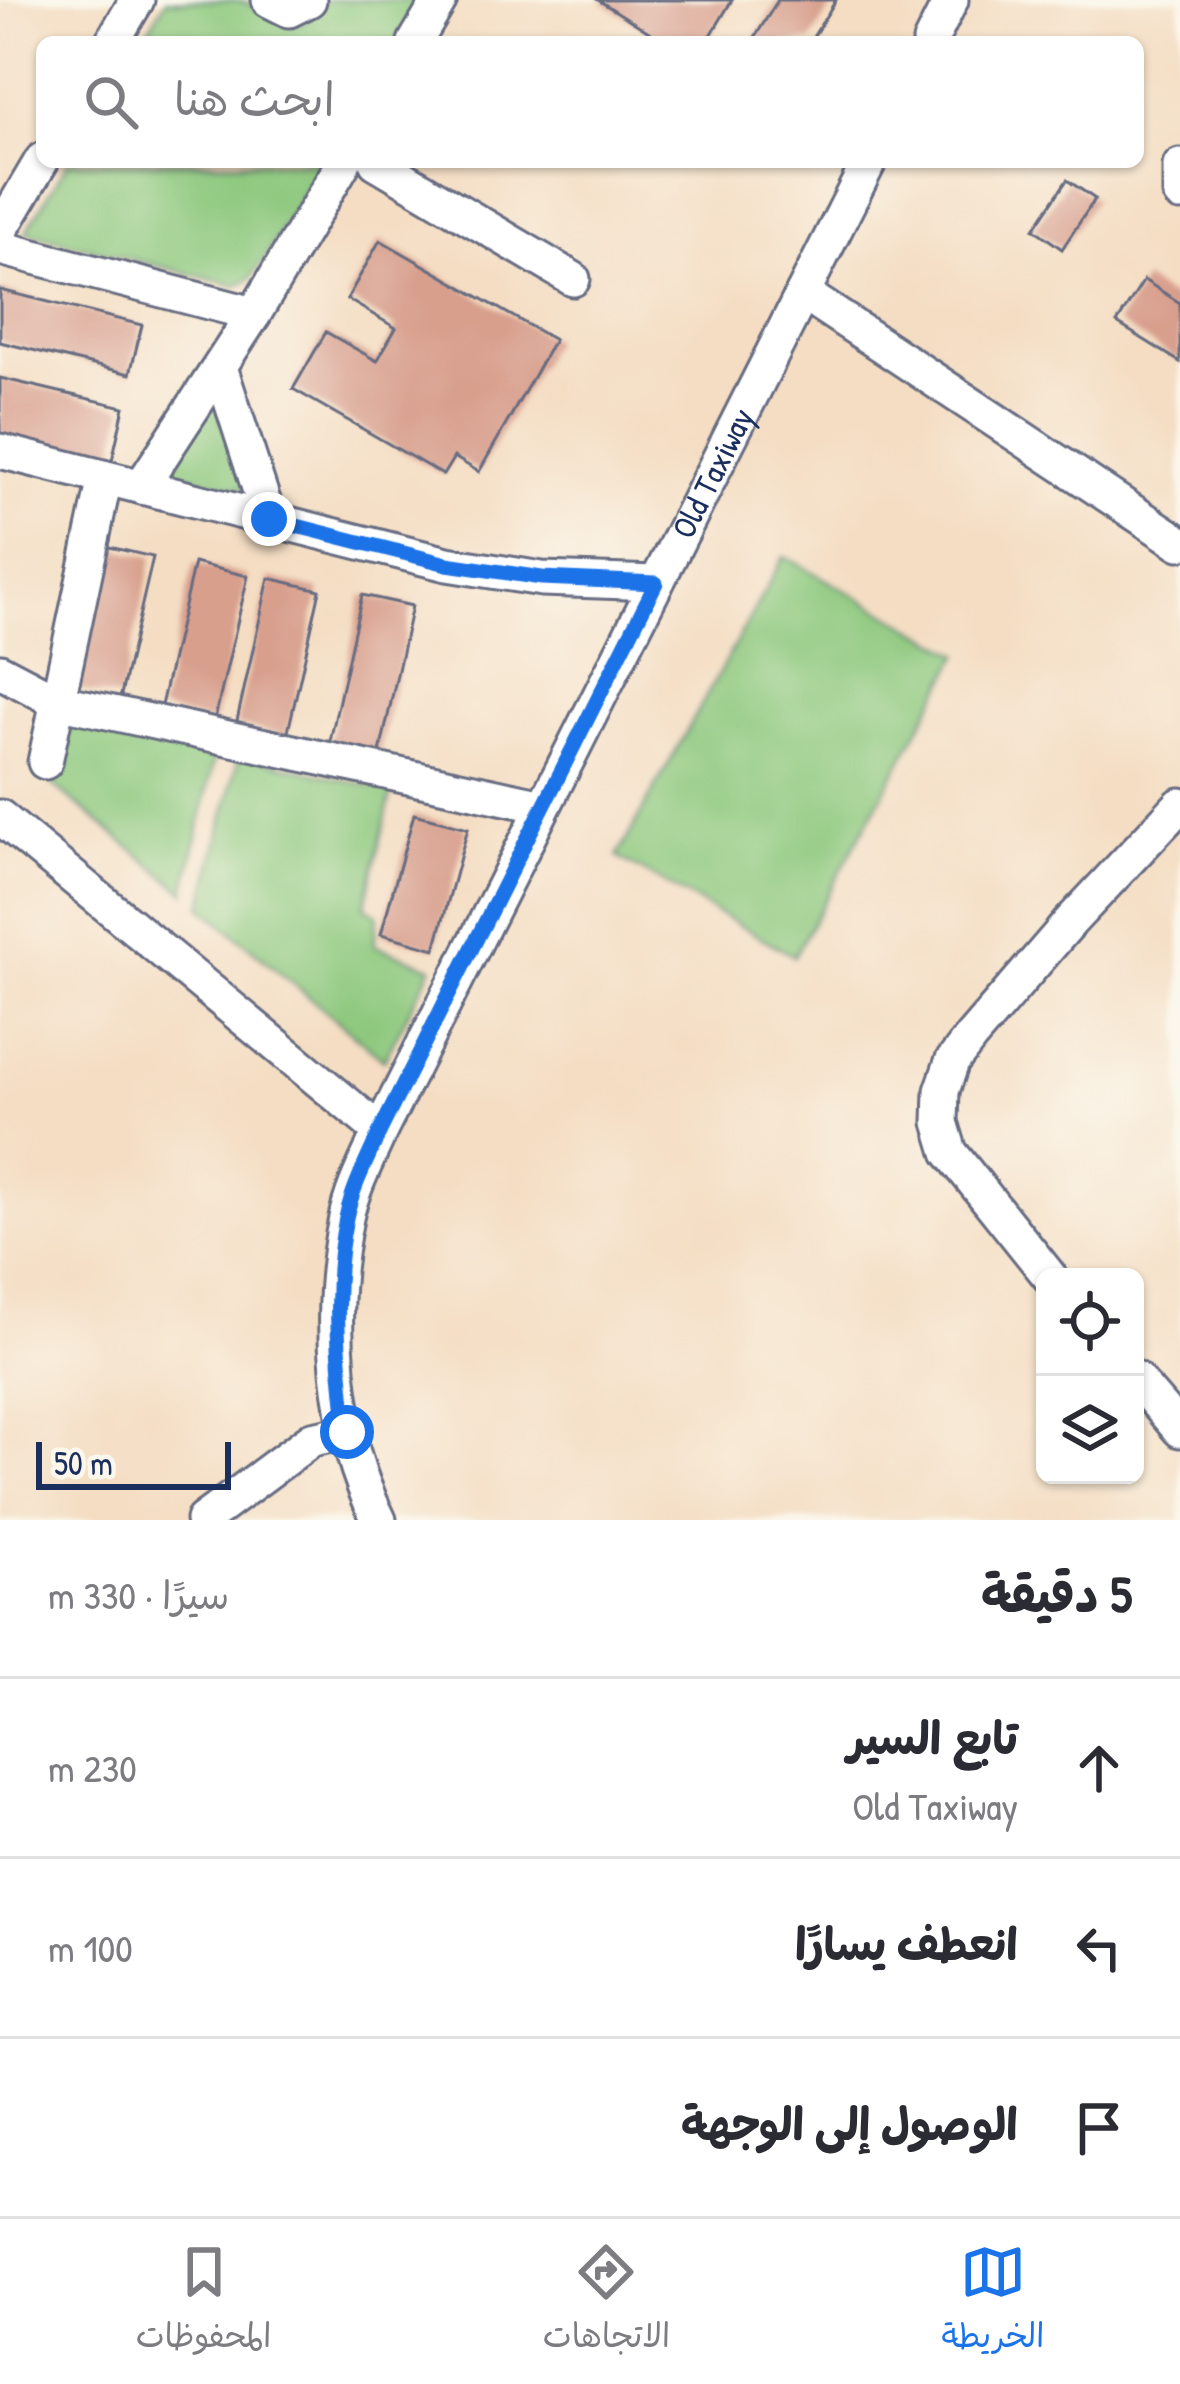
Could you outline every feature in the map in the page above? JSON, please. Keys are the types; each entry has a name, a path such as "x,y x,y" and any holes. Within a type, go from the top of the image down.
{"street":[{"path":"116,36 137,0"},
{"path":"269,0 289,10 308,0"},
{"path":"419,36 440,0"},
{"path":"933,36 951,0"},
{"path":"1180,166 1180,194"},
{"path":"0,230 37,168"},
{"path":"141,487 254,314 340,168"},
{"path":"386,168 573,279"},
{"name":"Old Taxiway","path":"379,1520 362,1486 347,1432 338,1350 337,1274 346,1213 380,1131 866,168"},
{"path":"0,248 254,314"},
{"path":"803,293 1180,543"},
{"path":"220,367 269,519"},
{"path":"0,452 447,564 542,578 656,583"},
{"path":"45,762 105,478"},
{"path":"0,671 57,701 543,806"},
{"path":"1043,1268 950,1152 941,1122 942,1091 952,1062 971,1037 1180,805"},
{"path":"0,817 380,1131"},
{"path":"1144,1388 1180,1430"},
{"path":"203,1520 311,1439 347,1432"}],"green space":[{"path":"166,0 245,2 296,24 316,14 327,0 420,0 399,36 145,36"},
{"path":"64,168 318,168 260,266 236,286 26,232"},
{"path":"214,399 247,490 169,472"},
{"path":"784,556 960,654 794,956 617,857"},
{"path":"72,718 215,754 185,892 53,785"},
{"path":"239,755 392,791 365,907 378,914 374,945 432,967 384,1060 202,907"}],"building":[{"path":"598,0 732,0 711,36 655,36"},
{"path":"778,0 836,0 814,36 756,36"},
{"path":"1067,180 1095,199 1062,249 1034,229"},
{"path":"380,240 554,340 479,472 454,457 443,475 293,389 326,332 377,361 396,328 347,299"},
{"path":"1144,280 1180,303 1180,362 1117,323"},
{"path":"0,290 142,325 130,374 0,342"},
{"path":"0,378 124,407 111,465 0,439"},
{"path":"101,545 153,557 120,699 68,687"},
{"path":"194,563 248,576 214,723 160,710"},
{"path":"269,578 320,590 287,736 236,725"},
{"path":"362,595 412,606 379,757 329,746"},
{"path":"414,814 468,828 435,949 381,934"}],"route":[{"path":"269,519 447,564 542,578 656,583 380,1131 346,1213 337,1274 338,1350 347,1432"}]}
